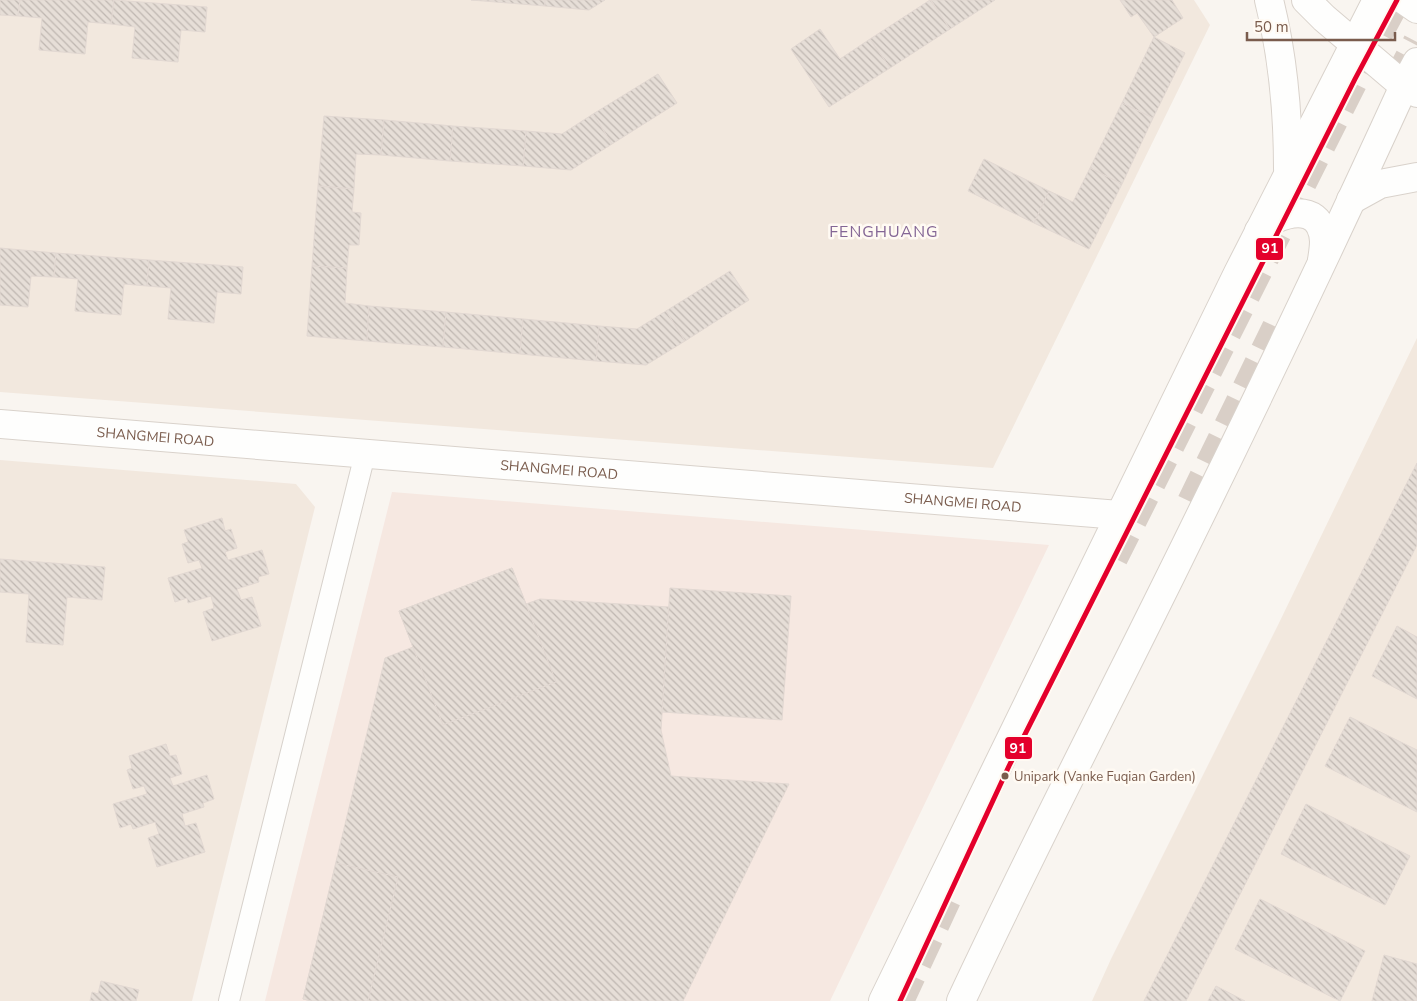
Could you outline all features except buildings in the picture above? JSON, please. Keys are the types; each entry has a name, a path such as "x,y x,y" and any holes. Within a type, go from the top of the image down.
{"main road":[{"path":"1270,0 1285,87 1288,126 1288,175"},
{"path":"1306,0 1324,18 1410,89"},
{"path":"883,1001 1259,231 1377,0"},
{"path":"1404,0 1417,9"},
{"path":"961,1001 1004,908 1168,582 1351,200 1410,89 1417,62"},
{"path":"1351,200 1380,184 1417,177"},
{"path":"1259,231 1274,220 1294,214 1306,213 1314,217 1321,228 1324,240 1322,264"},
{"name":"SHANGMEI ROAD","path":"0,424 1120,515"}],"street":[{"path":"228,1001 365,454"}],"shaded area":[{"path":"0,0 1194,0 1210,25 993,468 0,392"},
{"path":"1417,338 1417,1001 1092,1001 1111,959 1278,625"},
{"path":"0,460 296,484 315,507 192,1001 0,1001"},
{"path":"392,492 1049,545 830,1001 265,1001"}],"tunnel":[{"path":"1114,558 1355,79 1397,0"},
{"path":"1396,82 1417,42"},
{"path":"1191,502 1276,327"},
{"path":"900,1001 952,889"}],"transit line":[{"name":"91","path":"900,1001 1009,766 1355,79 1397,0"}],"place":[{"name":"Unipark (Vanke Fuqian Garden)","path":"1005,776"}],"district":[{"name":"FENGHUANG","path":"884,231"}]}
